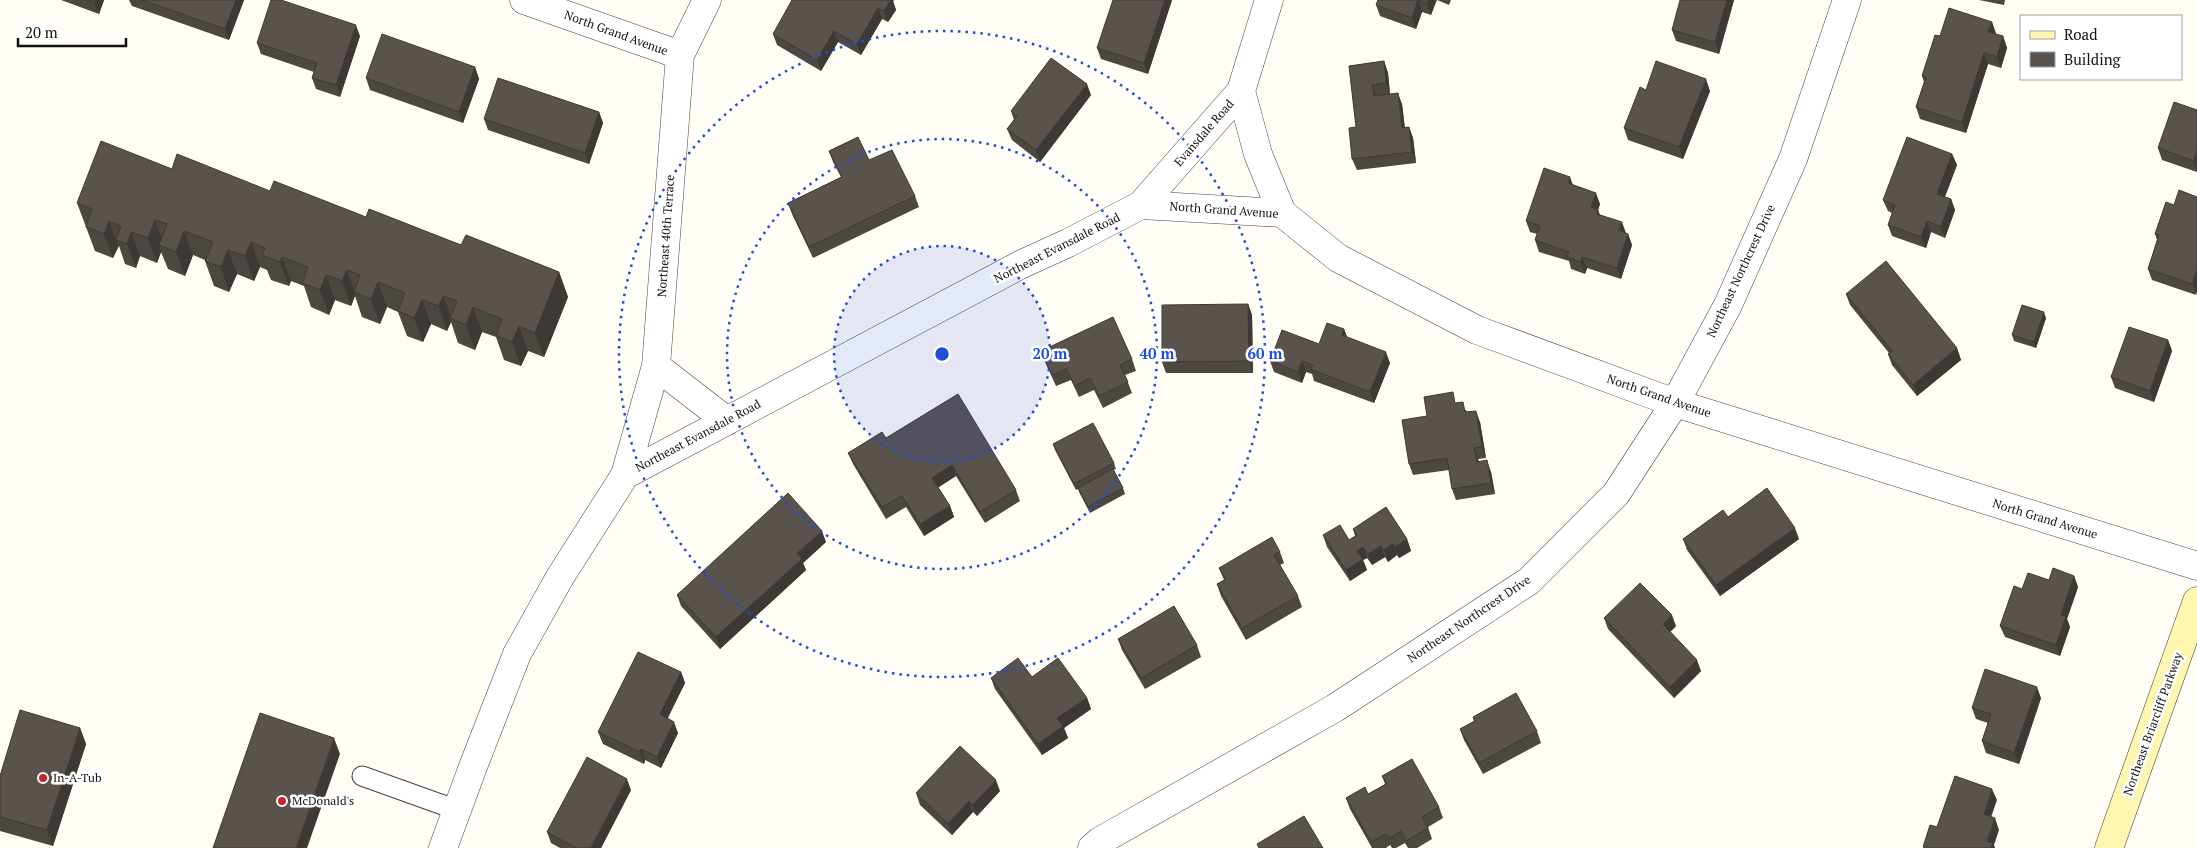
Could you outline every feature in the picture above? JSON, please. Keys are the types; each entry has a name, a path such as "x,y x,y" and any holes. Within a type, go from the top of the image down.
{"main road":[{"name":"Northeast Briarcliff Parkway","path":"2109,848 2197,601"}],"street":[{"name":"North Grand Avenue","path":"524,0 680,55"},
{"name":"Northeast 40th Terrace","path":"625,475 656,366 680,55 707,0"},
{"path":"1241,91 1269,0"},
{"name":"Northeast Northcrest Drive","path":"1092,848 1335,708 1529,581 1616,494 1675,403 1728,304 1793,159 1847,0"},
{"name":"Evansdale Road","path":"1141,205 1241,91"},
{"name":"Evansdale Road","path":"1241,91 1258,154 1282,213"},
{"name":"North Grand Avenue","path":"1141,205 1282,213 1338,258 1477,330 1675,403 2197,566"},
{"name":"Northeast Evansdale Road","path":"443,848 517,654 560,577 625,475 1014,269 1141,205"},
{"path":"656,366 727,421"}],"lane":[{"path":"362,776 457,810"}],"building":[{"path":"142,0 236,0 225,29"},
{"path":"271,0 281,0 356,25 336,85 312,78 317,63 257,43"},
{"path":"792,0 891,0 884,11 878,8 857,44 834,31 817,60 773,34"},
{"path":"1113,0 1165,0 1144,63 1097,48"},
{"path":"1378,0 1418,0 1412,18 1376,5"},
{"path":"1418,0 1428,0 1427,4"},
{"path":"1680,0 1727,0 1715,42 1672,30"},
{"path":"1949,8 1992,22 1988,32 2003,36 1997,57 1984,53 1962,122 1916,107 1926,77 1922,76 1935,35 1940,36"},
{"path":"382,34 475,67 459,112 366,78"},
{"path":"1051,58 1087,84 1036,150 1007,129 1017,116 1011,111"},
{"path":"1384,61 1386,83 1372,85 1374,96 1398,93 1402,128 1409,127 1412,152 1352,159 1349,128 1356,127 1349,66"},
{"path":"1656,61 1706,79 1679,147 1624,128 1640,87 1646,90"},
{"path":"498,78 599,112 585,153 484,119"},
{"path":"2174,102 2197,110 2197,151 2194,161 2158,148"},
{"path":"858,137 869,160 892,150 915,196 809,247 788,203 842,177 829,151"},
{"path":"1907,137 1952,154 1937,194 1951,199 1941,227 1927,221 1921,237 1888,225 1895,205 1883,200"},
{"path":"101,141 172,169 177,154 270,191 274,181 366,217 369,209 461,245 466,235 559,272 535,333 519,326 512,342 496,335 502,319 473,307 466,325 450,318 457,301 443,296 439,306 422,300 414,318 398,311 405,293 378,282 371,299 354,292 360,275 347,270 342,281 326,275 320,290 302,283 308,267 282,257 280,262 262,255 265,248 251,242 245,256 228,250 221,267 205,261 213,242 184,231 176,252 159,245 167,224 155,220 148,238 131,232 127,244 116,240 121,226 109,221 104,234 86,227 92,209 77,203"},
{"path":"1544,168 1570,177 1568,183 1596,193 1591,207 1598,210 1597,214 1622,222 1619,230 1628,234 1617,268 1582,257 1581,262 1567,257 1569,252 1535,240 1540,226 1526,221"},
{"path":"2179,190 2197,197 2197,269 2192,284 2148,269 2159,235 2155,234 2166,202 2174,205"},
{"path":"1886,261 1957,348 1913,385 1888,354 1892,351 1846,294"},
{"path":"1248,304 1249,361 1162,362 1162,305"},
{"path":"2022,305 2044,312 2034,342 2012,335"},
{"path":"1113,317 1132,359 1120,365 1128,382 1099,396 1090,378 1075,386 1066,369 1052,375 1041,351"},
{"path":"1327,323 1344,329 1342,335 1386,352 1370,392 1310,369 1313,365 1302,361 1298,372 1270,361 1282,330 1319,344"},
{"path":"2129,327 2168,340 2150,391 2111,377"},
{"path":"1453,392 1455,403 1463,402 1465,412 1476,411 1482,447 1474,448 1477,462 1487,460 1491,483 1452,489 1447,458 1409,464 1402,420 1427,416 1424,397"},
{"path":"958,394 1016,490 980,512 952,465 932,478 950,506 920,524 902,496 882,507 848,453 882,432 886,438"},
{"path":"1093,423 1114,463 1074,484 1053,444"},
{"path":"1113,469 1123,488 1088,507 1078,488"},
{"path":"1767,488 1795,528 1716,585 1683,539 1723,510 1728,517"},
{"path":"788,493 822,531 797,553 802,559 716,637 677,595"},
{"path":"1386,507 1407,539 1395,547 1393,544 1384,550 1381,546 1368,554 1363,547 1357,551 1363,559 1346,570 1323,535 1340,525 1349,540 1357,535 1353,529"},
{"path":"1272,537 1280,552 1274,555 1298,596 1242,628 1217,584 1226,579 1219,568"},
{"path":"2053,568 2074,576 2061,615 2066,616 2056,645 2000,626 2014,586 2022,589 2028,573 2049,580"},
{"path":"1640,583 1672,615 1663,624 1697,660 1670,687 1604,618"},
{"path":"1174,606 1197,645 1141,678 1118,639"},
{"path":"638,652 681,672 660,714 674,722 657,757 641,749 640,752 598,732"},
{"path":"1018,658 1032,677 1058,658 1087,698 1057,718 1063,726 1038,744 991,678"},
{"path":"1985,669 2037,687 2014,753 1982,741 1991,714 1972,708"},
{"path":"1516,693 1537,731 1479,763 1460,729 1475,721 1473,717"},
{"name":"In-A-Tub","path":"20,710 80,728 47,830 0,817 0,776"},
{"name":"McDonald's","path":"260,713 334,738 296,848 213,848"},
{"path":"960,746 996,780 973,805 969,801 948,824 916,793"},
{"path":"587,757 627,779 591,848 576,848 547,832"},
{"path":"1412,759 1439,807 1422,817 1428,828 1406,841 1401,831 1389,838 1386,834 1371,842 1346,798 1365,787 1368,794 1387,784 1382,776"},
{"path":"1955,776 1992,789 1984,814 1995,818 1987,841 1993,843 1991,848 1923,847 1930,825 1937,827"},
{"path":"1304,816 1323,848 1259,848 1257,844"}],"place":[{"name":"In-A-Tub","path":"43,778"},
{"name":"McDonald's","path":"282,801"}]}
